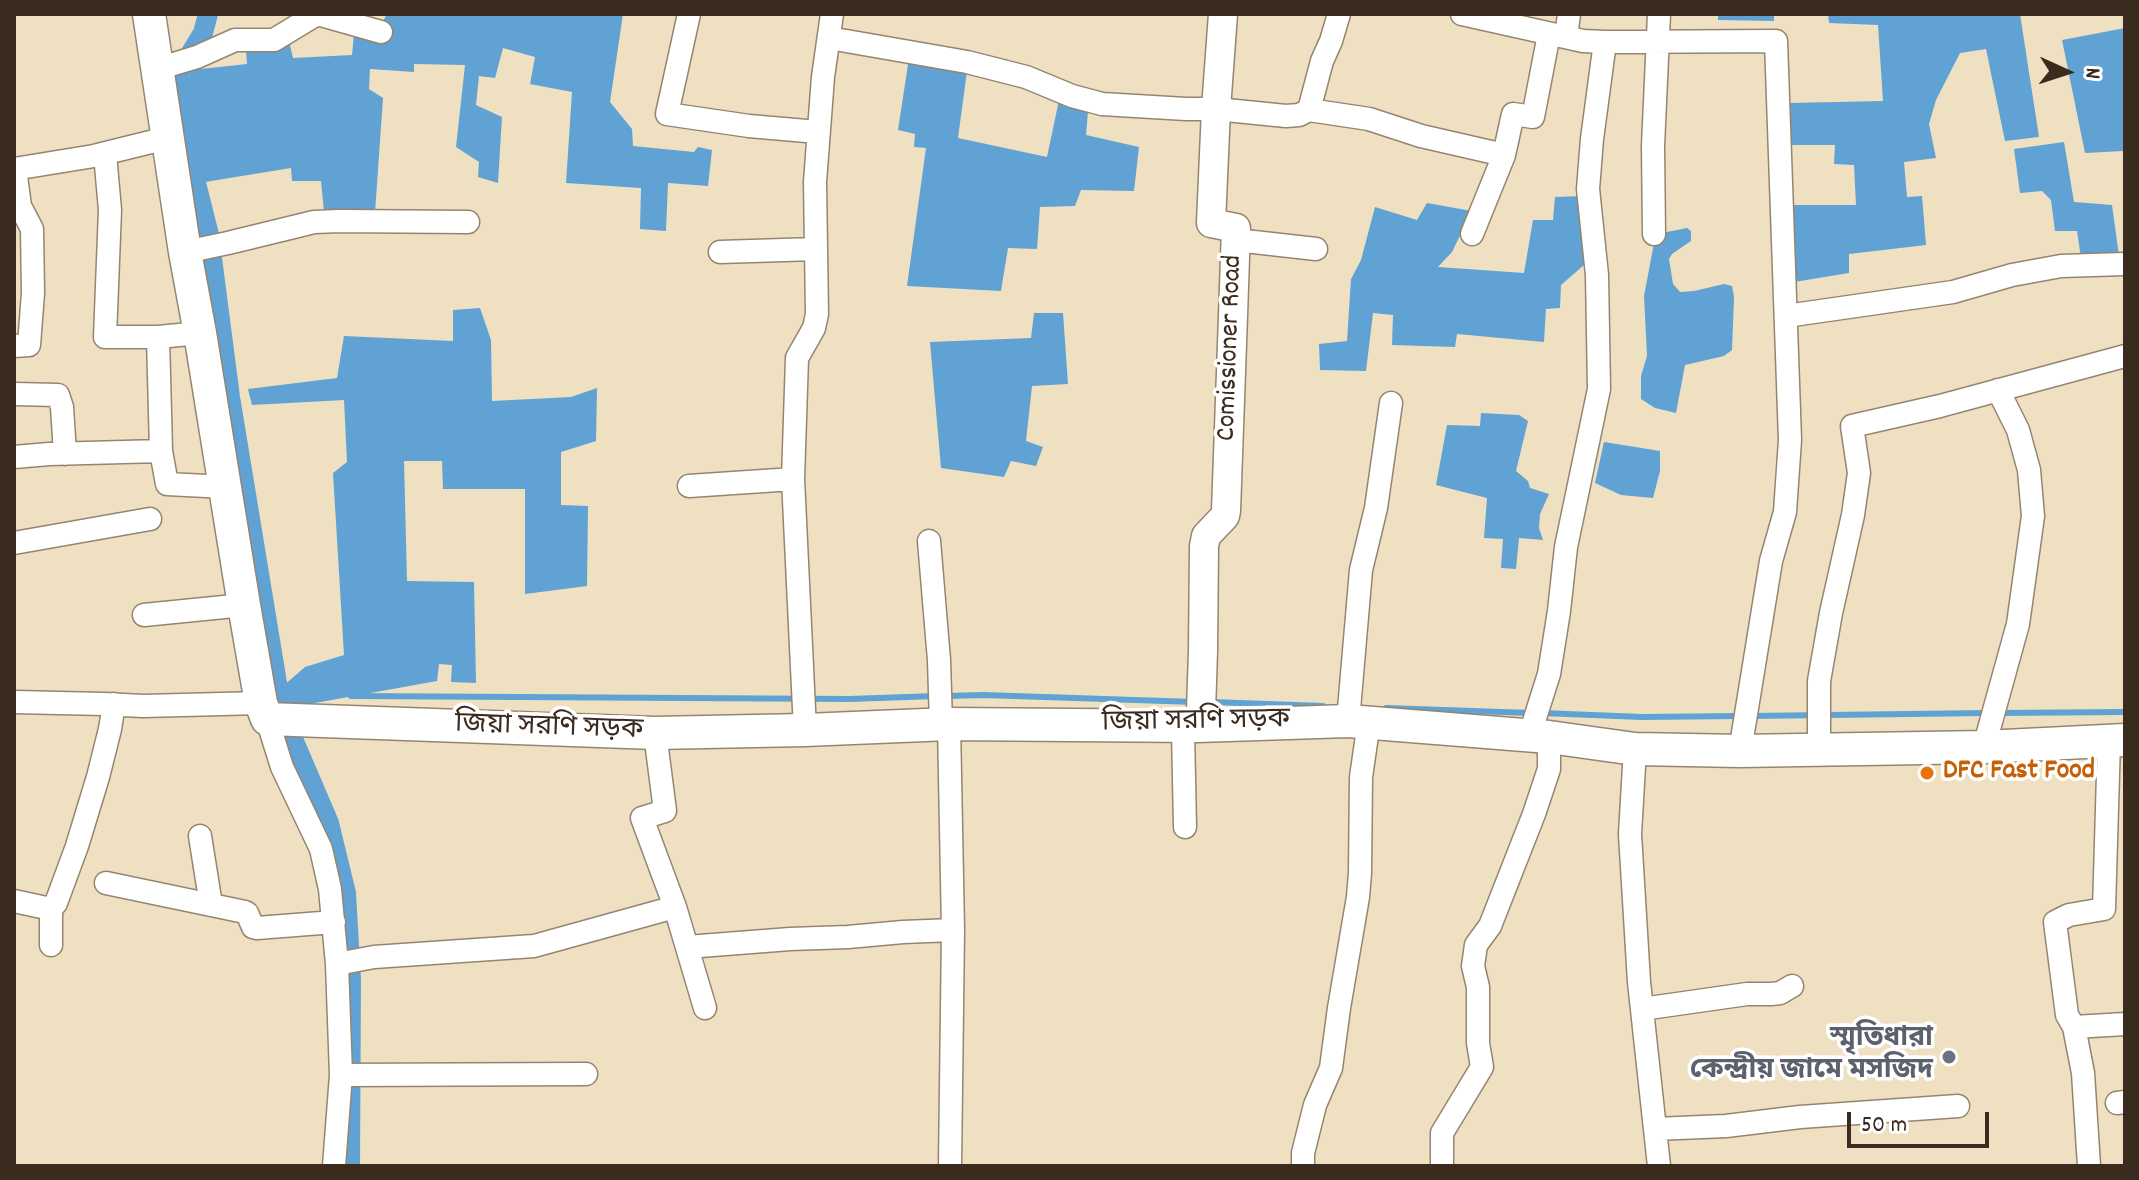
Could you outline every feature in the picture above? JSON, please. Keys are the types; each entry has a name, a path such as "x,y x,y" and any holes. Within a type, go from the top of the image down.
{"main road":[{"path":"149,14 163,67 167,138 190,251 200,333 244,605 268,714"},
{"name":"জিয়া সরণি সড়ক","path":"268,714 336,722 655,733 945,724 1194,726 1358,722 1539,737 1635,749 1740,751 1984,747 2117,740"}],"street":[{"path":"163,67 197,57 235,40 274,40 317,14 381,32"},
{"path":"689,14 667,114 818,132"},
{"path":"805,730 793,479 797,358 814,328 817,314 815,182 832,14"},
{"name":"Comissioner Road","path":"1194,726 1201,711 1204,546 1206,536 1226,511 1236,228 1211,223 1223,14"},
{"path":"1309,110 1339,14"},
{"path":"1462,14 1583,41 1776,41 1790,440 1785,512 1771,561 1740,751"},
{"path":"1472,234 1504,155 1513,114 1533,117 1558,36 1569,14"},
{"path":"1654,234 1653,146 1659,14"},
{"path":"829,38 996,69 1102,104 1216,109 1286,116 1309,110 1369,119 1421,136 1504,155"},
{"path":"1442,1166 1442,1133 1482,1067 1478,1043 1478,987 1473,966 1476,945 1490,926 1549,769 1539,737 1566,547 1599,389 1597,275 1588,189 1605,42"},
{"path":"14,346 29,345 33,293 32,229 20,206 14,169 105,154 167,138"},
{"path":"105,154 110,210 105,337 200,333"},
{"path":"190,251 314,222 468,222"},
{"path":"1236,240 1316,249"},
{"path":"720,252 815,249"},
{"path":"1786,316 1953,292 2012,275 2061,266 2125,264"},
{"path":"158,337 161,451 167,484 226,487"},
{"path":"1819,751 1819,681 1859,473 1852,426 1940,406 2125,356"},
{"path":"1984,747 2018,624 2033,516 2029,470 2018,430 1998,390"},
{"path":"14,394 58,395 62,407 65,454"},
{"path":"1303,1166 1303,1153 1315,1105 1331,1068 1358,897 1361,570 1376,508 1391,403"},
{"path":"14,457 161,451"},
{"path":"689,486 793,479"},
{"path":"14,543 150,519"},
{"path":"929,541 945,724 953,930 950,1166"},
{"path":"144,615 244,605"},
{"path":"14,702 114,704 268,714 282,767 321,849 330,889 338,964 341,1075 334,1166"},
{"path":"51,945 51,909 77,846 98,777 114,704"},
{"path":"1185,827 1183,731 1194,726"},
{"path":"655,733 665,811 642,818 675,907 705,1008"},
{"path":"2089,1166 2083,1073 2074,1027 2067,1015 2055,922 2069,915 2104,909 2117,740"},
{"path":"1635,749 1630,834 1642,1009 1659,1166"},
{"path":"200,836 211,905"},
{"path":"106,883 247,913 253,927 257,928 334,922"},
{"path":"14,901 51,909"},
{"path":"338,964 374,957 534,946 675,907"},
{"path":"687,947 953,930"},
{"path":"1642,1009 1747,994 1780,993 1792,986"},
{"path":"2074,1027 2125,1024"},
{"path":"341,1075 586,1074"},
{"path":"1655,1129 1958,1106"}],"water":[{"path":"387,14 623,14 610,102 632,129 633,146 694,152 698,147 712,150 708,186 668,183 666,231 640,229 641,188 566,183 572,92 530,84 535,57 503,48 495,78 479,76 476,105 502,117 498,183 478,177 479,162 456,147 465,65 414,64 414,72 370,69 369,89 383,98 375,213 324,212 321,181 292,181 291,168 199,183 182,93 191,70 247,64 246,51 289,41 293,58 352,55 354,34 381,25"},
{"path":"1718,14 1774,14 1774,21 1718,20"},
{"path":"1828,14 2020,14 2039,137 2005,141 1986,49 1960,53 1936,100 1929,124 1936,158 1904,162 1907,197 1922,196 1926,245 1849,254 1849,273 1794,282 1792,205 1856,205 1854,165 1834,164 1835,145 1790,145 1789,103 1883,101 1878,25 1829,23"},
{"path":"2125,28 2125,169 2123,151 2085,153 2062,40"},
{"path":"909,58 967,71 958,138 1047,157 1059,100 1088,111 1086,135 1139,147 1134,191 1081,190 1075,206 1040,207 1037,249 1008,248 1001,291 907,286 926,148 914,147 915,134 898,130"},
{"path":"2064,142 2074,202 2112,205 2119,256 2081,258 2077,231 2055,231 2051,200 2042,191 2020,193 2014,149"},
{"path":"1582,196 1584,265 1561,285 1560,308 1546,309 1544,342 1457,334 1455,347 1392,345 1393,315 1373,313 1366,371 1320,370 1319,344 1347,341 1351,279 1361,260 1375,207 1417,220 1427,203 1472,211 1452,252 1438,267 1524,273 1533,220 1553,220 1555,197"},
{"path":"1687,228 1691,231 1691,241 1669,259 1673,284 1680,292 1724,284 1732,286 1732,350 1724,356 1685,365 1676,413 1655,408 1641,399 1641,376 1647,356 1644,296 1654,243 1662,233"},
{"path":"480,308 491,340 492,401 571,397 597,388 596,441 561,452 561,505 588,506 587,586 525,594 525,489 443,489 442,461 404,461 407,581 474,582 476,683 451,682 452,665 439,664 437,681 287,708 283,686 305,667 344,655 333,473 347,462 344,400 252,405 248,389 337,378 344,336 453,341 453,310"},
{"path":"1034,313 1063,313 1068,384 1032,386 1026,441 1043,447 1036,466 1011,461 1004,477 941,468 930,342 1031,338"},
{"path":"1481,413 1519,415 1528,421 1516,471 1528,481 1530,488 1549,494 1540,514 1539,528 1543,540 1519,538 1516,569 1501,568 1503,539 1484,538 1487,498 1436,485 1447,425 1480,426"},
{"path":"1604,442 1660,451 1660,471 1653,498 1621,495 1595,483"}],"waterway":[{"path":"208,14 203,33 178,74 184,135 209,235 230,397 279,695 293,739 329,823 346,893 351,979 350,1166"},
{"path":"351,696 850,699 936,696"},
{"path":"947,696 1195,702"},
{"path":"1211,702 1323,706"},
{"path":"1386,708 1531,713"},
{"path":"1998,713 2125,712"},
{"path":"1542,713 1642,717 1739,716"},
{"path":"1750,716 1987,713"}],"place":[{"name":"DFC Fast Food","path":"1927,773"},
{"name":"স্মৃতিধারা কেন্দ্রীয় জামে মসজিদ","path":"1949,1057"}]}
